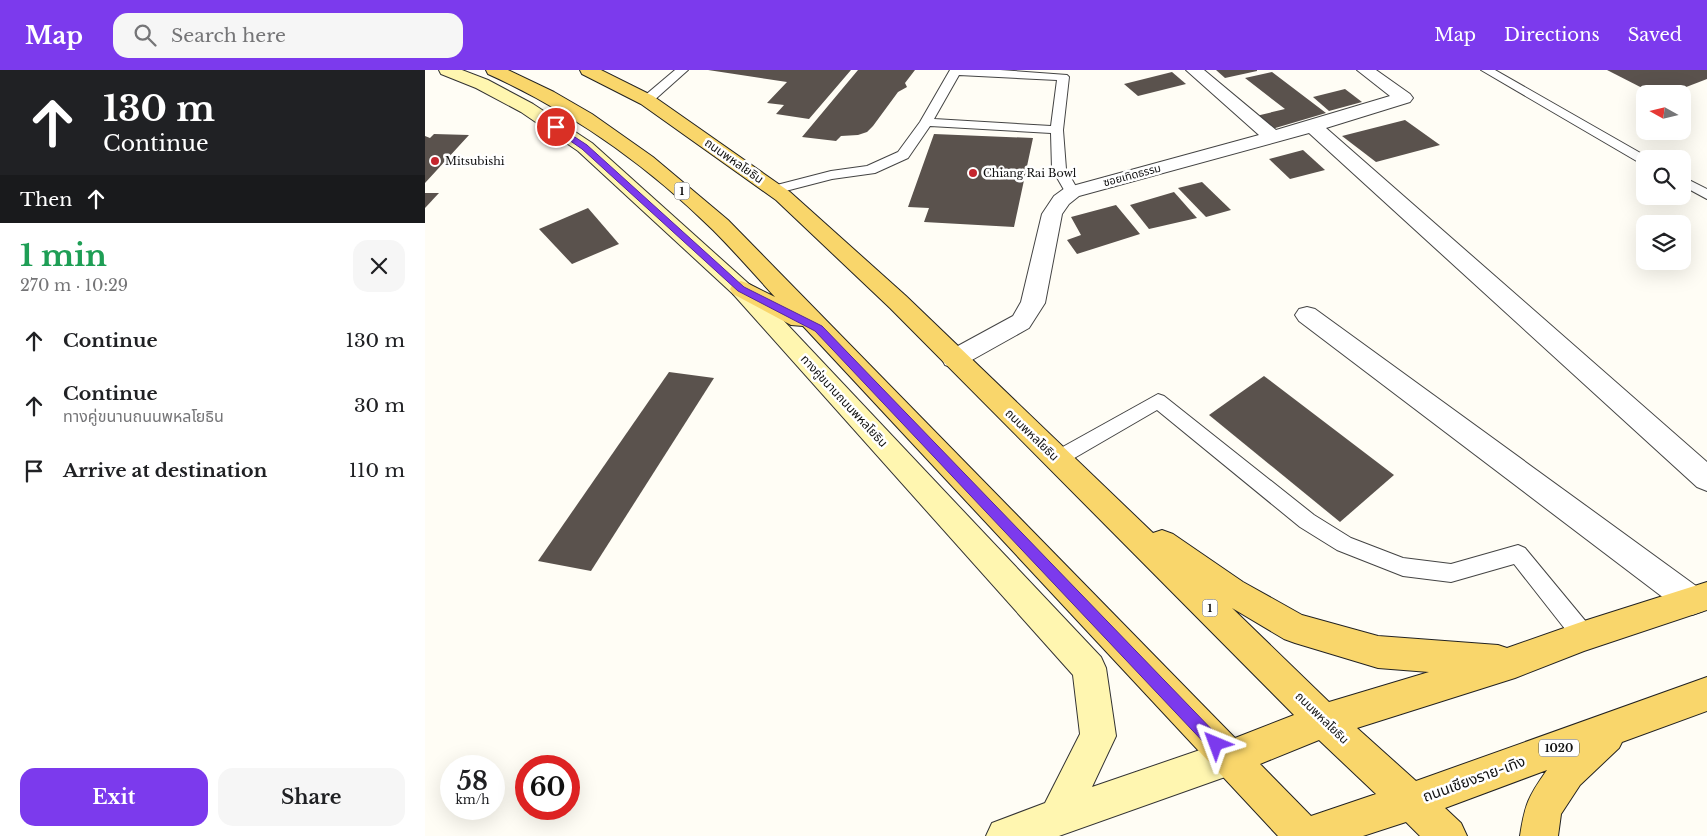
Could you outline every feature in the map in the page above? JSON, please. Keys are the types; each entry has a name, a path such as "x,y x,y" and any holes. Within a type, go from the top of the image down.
{"main road":[{"name":"ทางคู่ขนานถนนพหลโยธิน","path":"447,70 482,84 527,108 585,147 741,289 1089,668 1098,736 1058,818"},
{"name":"1","path":"494,70 545,95 598,126 659,171 720,225 1305,836"},
{"name":"ถนนพหลโยธิน","path":"588,70 647,100 774,190 897,302 1324,721 1448,836"},
{"path":"741,289 819,329"},
{"path":"1096,496 1232,592 1295,628 1378,652 1515,662"},
{"path":"1005,836 1229,758 1324,721 1515,662 1584,636 1699,598"},
{"name":"ถนนเชียงราย-เทิง","path":"1410,802 1707,694"},
{"path":"1539,836 1543,808 1567,772 1618,726"},
{"name":"1020","path":"1305,836 1410,802"}],"street":[{"path":"1194,70 1272,137"},
{"name":"ซอยเทิดธรรม","path":"1072,192 1313,126 1404,98 1365,70"},
{"path":"1313,126 1707,479"},
{"path":"954,359 1021,322 1033,302 1052,214 1061,200 1072,192"},
{"path":"1307,315 1699,598"}],"lane":[{"path":"647,100 682,70"},
{"path":"1487,70 1636,155"},
{"path":"774,190 831,174 870,170 903,155 926,122 955,71 1063,77 1057,130 1059,169 1072,192"},
{"path":"926,122 1057,130"},
{"path":"1691,186 1707,195"},
{"path":"1057,459 1158,401 1307,521 1343,544 1403,567 1451,573 1518,554 1584,636"}],"building":[{"path":"708,70 851,70 809,119 776,114 784,105 767,103 787,82"},
{"path":"858,70 915,70 905,83 907,87 898,92 867,132 858,135 841,136 836,141 802,137"},
{"path":"1216,70 1257,70 1257,71 1225,78"},
{"path":"1607,70 1707,70 1707,79 1691,85 1636,85"},
{"path":"1172,72 1186,84 1138,96 1124,84"},
{"path":"1272,72 1326,113 1272,129 1256,116 1285,109 1245,78"},
{"path":"1345,89 1362,102 1329,111 1313,97"},
{"path":"1405,120 1440,145 1376,162 1342,136"},
{"name":"Mitsubishi","path":"434,134 469,135 425,183 425,136 430,138"},
{"name":"Chiang Rai Bowl","path":"934,134 1033,138 1014,227 924,222 929,208 908,207"},
{"path":"1303,150 1325,170 1290,179 1269,159"},
{"path":"1202,182 1231,210 1206,217 1178,188"},
{"path":"1174,192 1197,218 1149,229 1130,205"},
{"name":"Mitsubishi","path":"425,193 439,193 425,208"},
{"path":"1116,205 1140,234 1077,254 1067,240 1081,235 1071,217"},
{"path":"588,208 619,244 572,264 539,229"},
{"path":"669,372 714,378 591,571 538,561"},
{"path":"1264,376 1394,475 1340,522 1209,415"}],"place":[{"name":"Mitsubishi","path":"435,161"},
{"name":"Chiang Rai Bowl","path":"973,173"}],"route":[{"path":"556,127 585,147 741,289 819,329 1216,744"}]}
